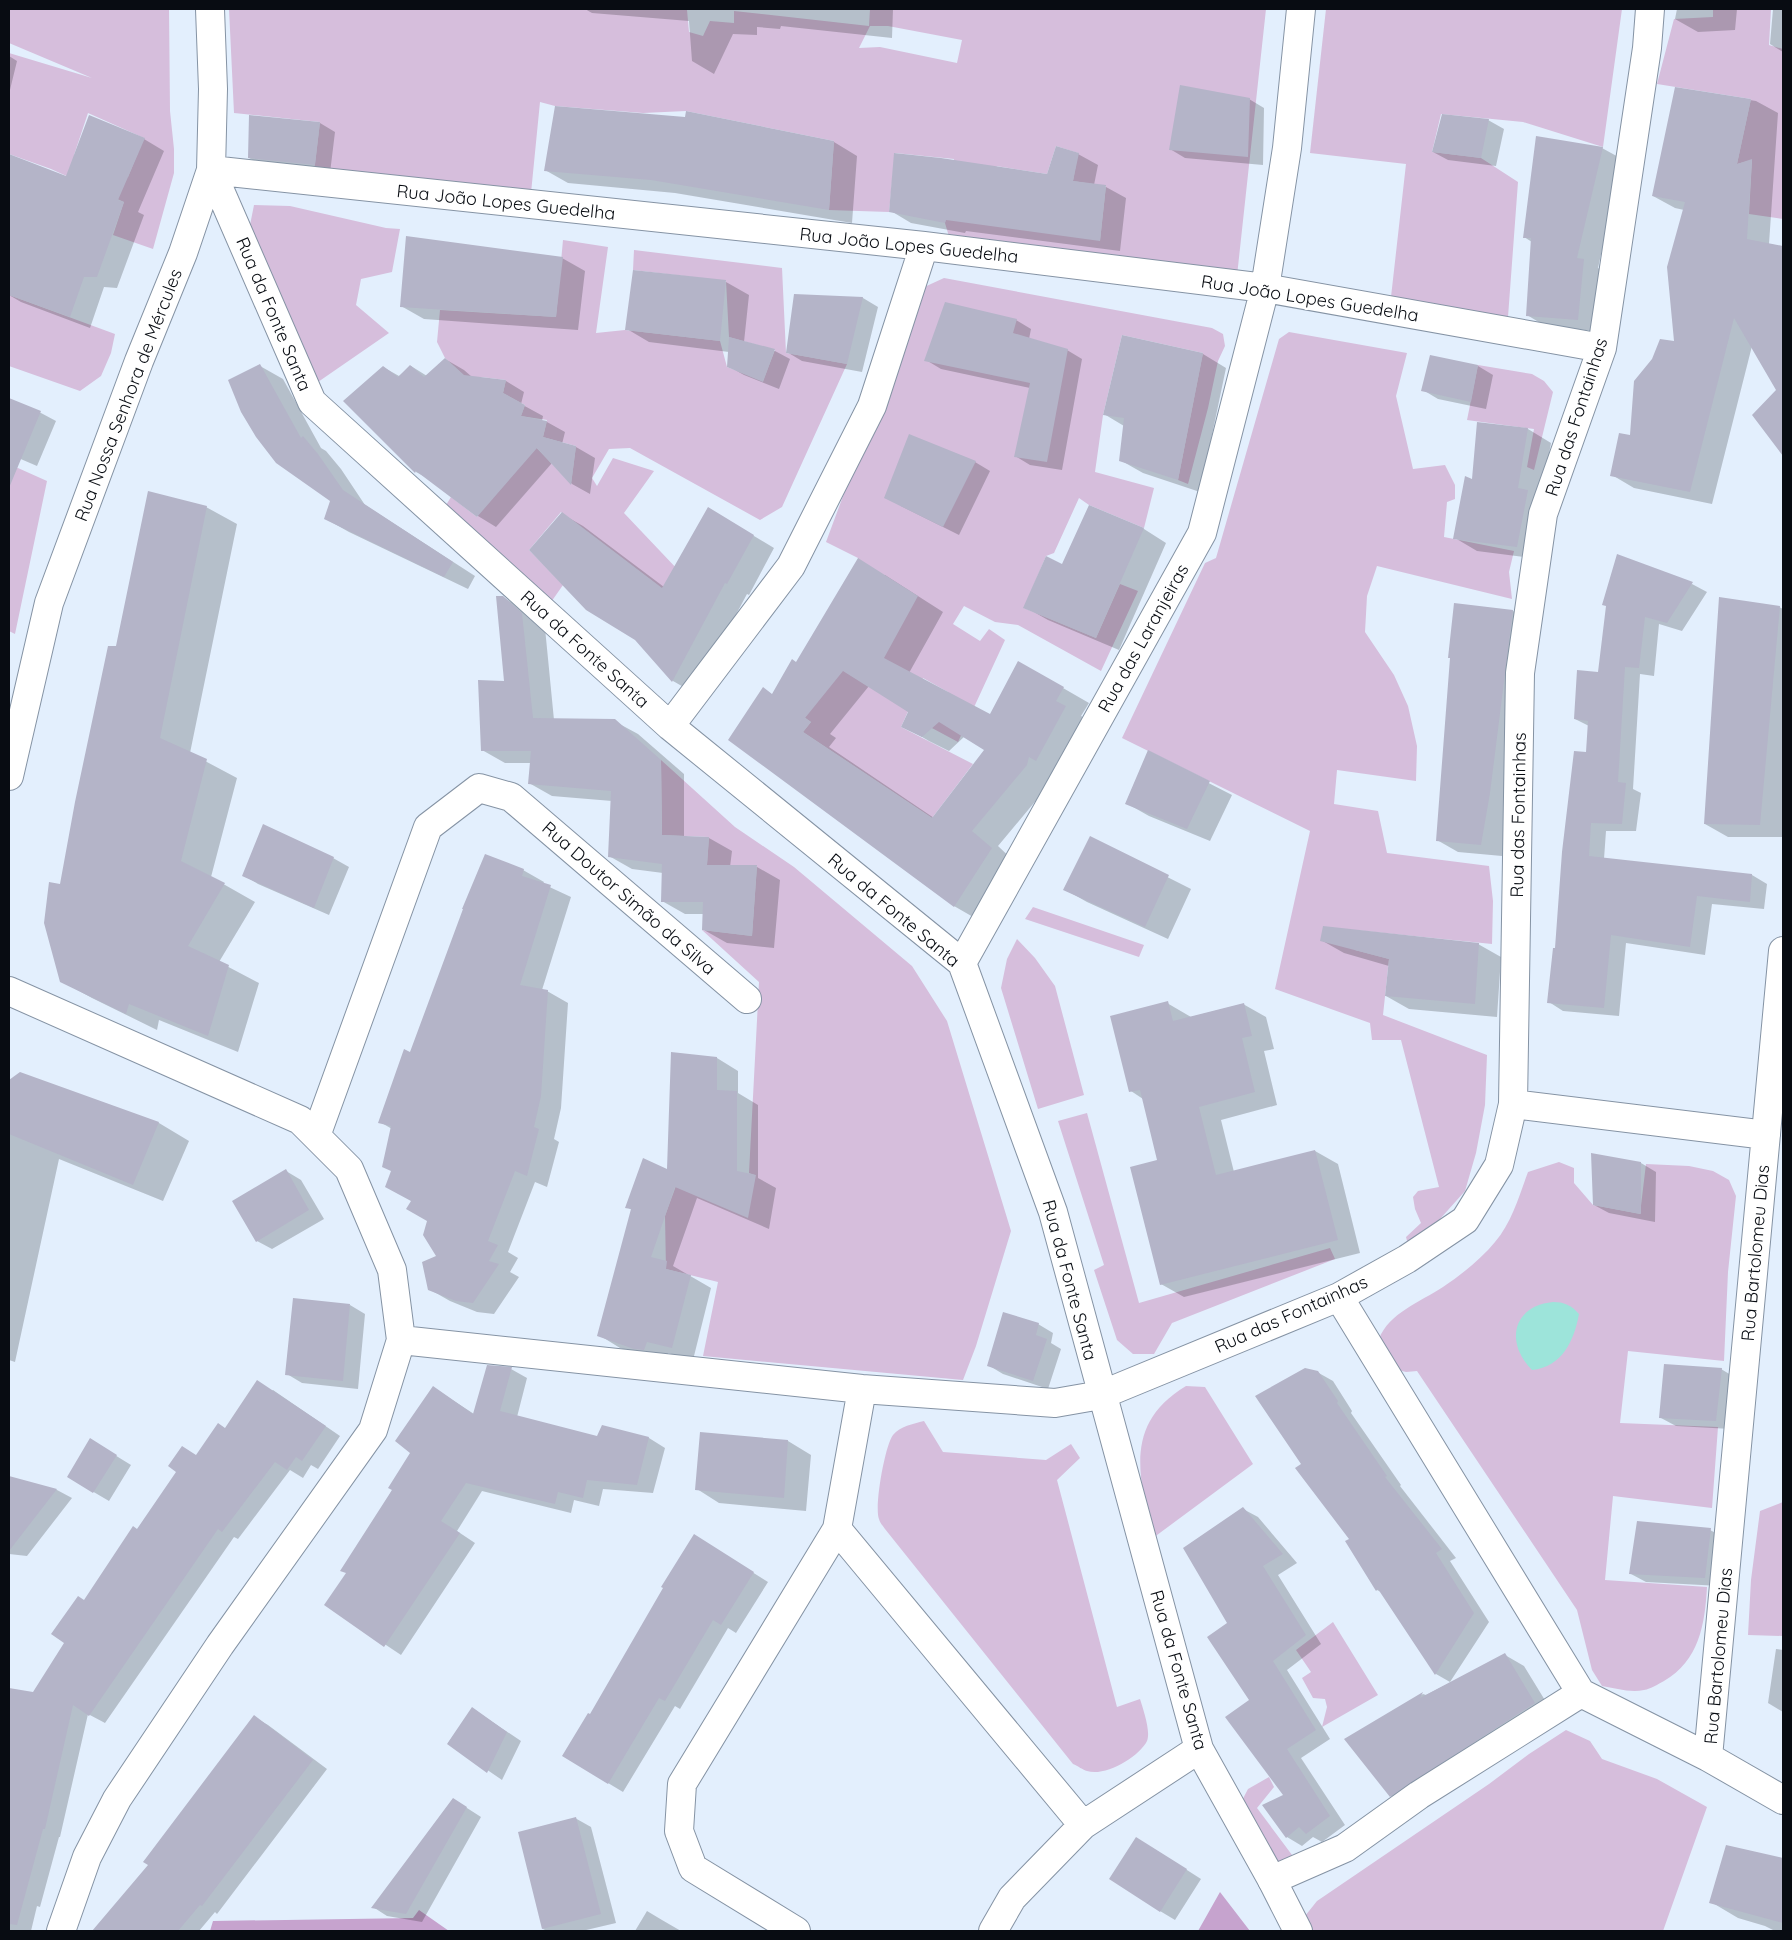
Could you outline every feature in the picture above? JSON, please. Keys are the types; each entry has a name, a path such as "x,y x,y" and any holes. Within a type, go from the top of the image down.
{"street":[{"name":"Rua Nossa Senhora de Mércules","path":"9,776 48,603 136,370 183,253 211,170 213,89 210,9"},
{"name":"Rua das Laranjeiras","path":"962,963 1202,533 1265,288 1287,148 1301,9"},
{"name":"Rua das Fontainhas","path":"401,1340 862,1389 1054,1403 1101,1395 1339,1297 1407,1259 1466,1220 1499,1165 1513,1104 1520,673 1543,514 1602,348 1647,48 1650,9"},
{"name":"Rua João Lopes Guedelha","path":"211,170 924,246 1265,288 1602,348"},
{"name":"Rua da Fonte Santa","path":"211,170 312,402 670,726 962,963 1053,1212 1101,1395 1199,1749 1272,1880 1298,1931"},
{"path":"670,726 791,566 872,406 924,246"},
{"name":"Rua Doutor Simão da Silva","path":"316,1136 428,827 478,788 511,797 747,999"},
{"name":"Rua Bartolomeu Dias","path":"1581,1693 1708,1758 1783,951"},
{"path":"9,991 300,1120 349,1169 392,1270 401,1340 373,1430 220,1645 118,1798 87,1857 61,1931"},
{"path":"1513,1104 1766,1135"},
{"path":"1272,1880 1345,1848 1418,1795 1581,1693 1339,1297"},
{"path":"796,1931 693,1868 679,1831 682,1784 837,1529 862,1389"},
{"path":"837,1529 1083,1825"},
{"path":"993,1931 1012,1898 1083,1825 1199,1749"},
{"path":"1708,1758 1783,1800"}],"shaded area":[{"path":"9,9 169,9 170,111 174,149 174,173 153,249 113,235 124,202 51,169 9,154 9,53 92,78 9,43","holes":["88,113 144,138 128,177 74,155"]},
{"path":"229,9 687,10 689,32 703,36 710,21 734,23 734,11 869,26 870,9 1266,9 1236,285 950,240 945,223 954,159 895,153 889,212 829,210 834,141 686,111 643,113 555,106 540,102 531,193 314,172 320,122 234,113","holes":["870,26 888,26 962,40 957,63 880,47 859,48","1056,146 1078,153 1073,181 1106,186 1100,241 996,166 1047,174"]},
{"path":"1326,9 1622,9 1603,147 1523,122 1441,114 1432,152 1481,158 1518,182 1508,317 1391,297 1406,164 1310,153"},
{"path":"1713,9 1771,9 1769,45 1783,49 1783,219 1749,214 1752,160 1737,164 1751,99 1657,84 1674,19 1713,17"},
{"path":"254,205 290,206 386,228 400,229 392,272 361,279 356,305 389,333 318,382 250,225"},
{"path":"563,240 608,247 596,333 625,330 720,341 727,367 763,381 775,350 729,337 726,281 633,270 634,250 782,268 786,353 847,364 782,507 760,520 630,448 609,449 592,478 597,486 613,458 654,471 624,513 679,571 664,590 561,512 529,550 563,585 549,605 443,510 451,497 477,517 528,439 571,484 576,446 543,437 547,420 521,416 525,405 503,393 506,380 481,377 484,394 445,358 437,342 440,310 556,317"},
{"path":"944,278 1212,328 1223,334 1225,346 1218,361 1188,484 1178,480 1203,353 1122,335 1103,415 1095,472 1154,488 1144,528 1089,505 1079,498 1054,553 1046,556 1024,608 1096,638 1120,584 1138,591 1101,671 1018,625 995,622 964,606 953,624 980,641 989,629 1005,640 958,742 932,728 948,692 923,678 901,727 973,764 932,818 803,732 811,722 800,714 823,658 868,686 858,558 826,542 920,289"},
{"path":"9,295 115,334 111,353 101,376 80,391 9,366"},
{"path":"1289,332 1407,353 1396,396 1413,469 1445,465 1455,485 1455,499 1447,502 1444,537 1514,551 1509,572 1512,599 1377,566 1367,596 1365,632 1394,675 1408,706 1417,746 1416,781 1337,770 1334,804 1378,811 1387,853 1489,866 1493,901 1492,944 1355,930 1355,950 1389,959 1383,1015 1487,1055 1485,1105 1476,1153 1465,1191 1440,1219 1409,1248 1406,1237 1421,1223 1415,1209 1413,1197 1418,1191 1439,1187 1401,1040 1372,1040 1370,1023 1275,989 1310,831 1122,738 1205,563 1216,558 1279,339"},
{"path":"1478,365 1532,374 1544,381 1553,392 1534,470 1527,467 1534,429 1467,420"},
{"path":"9,464 47,481 15,634 9,631"},
{"path":"661,760 735,827 794,867 912,966 947,1021 1011,1231 976,1346 963,1380 703,1356 718,1282 666,1269 665,1216 680,1175 755,1175 749,1173 759,982 702,930 752,936 757,866 707,865 709,837 662,835"},
{"path":"1033,907 1144,945 1139,957 1025,919"},
{"path":"1017,939 1035,958 1055,986 1084,1095 1038,1109 1001,988 1007,959"},
{"path":"1087,1113 1139,1303 1330,1248 1335,1259 1172,1323 1154,1354 1133,1354 1117,1340 1094,1270 1104,1265 1058,1121"},
{"path":"1559,1162 1574,1168 1574,1183 1593,1205 1640,1214 1646,1164 1689,1166 1713,1171 1729,1180 1736,1196 1728,1272 1724,1361 1628,1351 1620,1423 1718,1427 1712,1508 1613,1496 1605,1580 1707,1587 1702,1628 1698,1640 1685,1663 1676,1673 1664,1681 1649,1689 1639,1691 1602,1686 1592,1670 1577,1610 1417,1371 1406,1372 1391,1368 1379,1339 1390,1322 1398,1315 1457,1277 1477,1261 1489,1248 1501,1234 1511,1217 1528,1172"},
{"path":"1553,1302 1570,1306 1579,1314 1574,1334 1559,1358 1542,1368 1532,1370 1518,1349 1517,1327 1521,1318 1529,1311 1539,1305"},
{"path":"1186,1386 1205,1387 1253,1464 1153,1538 1143,1494 1141,1473 1141,1453 1144,1435 1152,1417 1166,1401"},
{"path":"924,1421 943,1452 1046,1460 1071,1444 1080,1458 1057,1480 1117,1707 1140,1699 1147,1726 1148,1737 1143,1747 1121,1764 1103,1771 1094,1772 1073,1764 881,1523 878,1512 879,1490 890,1441 899,1429"},
{"path":"1783,1502 1783,1636 1748,1635 1751,1580 1760,1511"},
{"path":"1333,1622 1378,1695 1322,1727 1327,1707 1325,1699 1313,1698 1302,1678 1311,1672 1296,1650"},
{"path":"1566,1730 1590,1741 1602,1759 1657,1779 1707,1807 1663,1931 1299,1931 1305,1916 1317,1901"},
{"path":"1269,1777 1274,1787 1257,1808 1301,1867 1272,1880 1235,1814 1248,1789"},
{"path":"1220,1892 1250,1931 1198,1931"},
{"path":"419,1910 449,1931 210,1931 213,1921 413,1918"}],"building":[{"path":"1180,85 1250,98 1248,157 1169,150"},
{"path":"1675,87 1751,99 1737,164 1752,159 1747,239 1783,246 1783,456 1752,415 1776,390 1734,318 1690,492 1610,476 1619,433 1630,435 1634,381 1652,359 1660,339 1674,341 1667,267 1685,202 1652,196"},
{"path":"555,106 685,117 686,111 834,141 829,210 651,180 544,171"},
{"path":"1442,114 1489,119 1481,158 1432,152"},
{"path":"89,115 145,138 118,200 124,202 97,277 84,277 70,317 9,295 9,154 66,176"},
{"path":"249,115 320,122 315,165 248,158"},
{"path":"1536,136 1603,147 1577,258 1584,259 1578,320 1526,316 1531,238 1523,238"},
{"path":"1056,146 1079,153 1073,181 1106,185 1100,241 946,220 945,223 889,212 894,153 1047,174"},
{"path":"406,236 563,257 556,317 400,307"},
{"path":"633,270 726,280 720,341 625,330"},
{"path":"794,294 863,297 847,364 786,353"},
{"path":"945,302 1017,319 1013,333 1068,349 1047,462 1014,457 1030,383 924,361"},
{"path":"1122,335 1203,353 1178,480 1119,461 1124,418 1103,415"},
{"path":"729,337 775,349 763,382 727,367"},
{"path":"1430,355 1478,365 1471,402 1421,391"},
{"path":"445,358 464,375 506,380 503,393 525,405 521,416 547,421 543,437 576,446 571,485 537,448 477,517 416,471 415,473 343,401 383,366 398,377 410,365 424,377"},
{"path":"260,364 301,438 303,436 318,454 343,490 453,562 444,577 324,519 330,501 276,463 256,437 241,412 228,380"},
{"path":"9,398 41,411 9,488"},
{"path":"1477,422 1528,428 1518,488 1528,490 1517,547 1453,539 1465,476 1472,479"},
{"path":"909,434 976,461 943,527 884,498"},
{"path":"148,491 207,506 160,738 207,759 181,861 225,883 188,946 229,965 208,1036 129,1004 126,1014 60,982 44,923 49,882 60,884 75,802 108,646 116,646"},
{"path":"1089,505 1144,528 1096,638 1023,608 1046,556 1062,564"},
{"path":"708,507 754,535 727,584 725,583 672,682 635,640 586,610 529,550 562,512 662,588"},
{"path":"1617,554 1693,582 1667,623 1645,617 1639,668 1625,667 1618,782 1626,783 1622,824 1591,823 1589,856 1752,874 1750,902 1697,896 1690,947 1611,935 1604,1008 1547,1003 1553,948 1555,948 1562,852 1574,751 1586,752 1588,721 1574,719 1577,670 1598,672 1606,606 1602,605"},
{"path":"858,558 918,596 884,658 990,714 1018,661 1064,687 1056,701 1066,706 1036,761 1029,757 1027,765 972,831 992,848 954,907 728,740 763,687 772,694 792,659 796,662","holes":["843,671 908,712 901,727 922,737 939,722 984,750 932,818 803,732 811,722 805,718"]},
{"path":"496,596 503,596 522,613 533,718 615,719 661,760 662,835 709,837 707,865 757,865 752,936 702,930 703,902 661,902 662,864 608,857 611,791 528,784 531,751 481,751 478,680 504,681"},
{"path":"1719,597 1780,606 1760,825 1704,824"},
{"path":"1454,603 1513,610 1490,793 1481,845 1436,841 1450,658 1448,658"},
{"path":"1148,750 1210,781 1187,829 1125,804"},
{"path":"263,824 334,857 314,908 242,876"},
{"path":"1090,836 1169,875 1145,927 1063,890"},
{"path":"485,854 524,869 522,876 551,885 520,985 548,990 541,1096 534,1127 539,1129 527,1176 515,1171 488,1241 498,1245 489,1261 499,1264 473,1303 456,1301 428,1290 422,1262 436,1256 423,1235 427,1221 406,1209 411,1201 385,1187 391,1171 382,1167 391,1126 378,1123 404,1049 410,1052 462,909"},
{"path":"1323,926 1479,943 1475,1004 1385,996 1389,959 1320,941"},
{"path":"1168,1001 1173,1021 1244,1003 1252,1036 1242,1038 1255,1092 1199,1107 1216,1175 1315,1150 1338,1240 1160,1285 1130,1167 1157,1160 1140,1090 1129,1092 1110,1016"},
{"path":"671,1052 717,1057 717,1090 737,1091 737,1171 756,1175 748,1218 675,1187 651,1257 667,1261 666,1269 691,1275 672,1348 647,1342 644,1350 634,1349 597,1336 631,1209 625,1208 643,1158 667,1169"},
{"path":"20,1072 159,1122 133,1185 9,1134 9,1080"},
{"path":"1591,1153 1641,1162 1641,1214 1593,1205"},
{"path":"286,1169 309,1210 256,1242 232,1201"},
{"path":"293,1298 350,1304 343,1381 285,1375"},
{"path":"1003,1312 1039,1323 1036,1335 1047,1339 1033,1381 987,1366"},
{"path":"1664,1364 1722,1368 1716,1421 1659,1418"},
{"path":"487,1365 512,1367 500,1411 597,1436 602,1425 649,1437 637,1485 587,1480 583,1498 558,1492 555,1504 466,1483 441,1521 460,1533 384,1647 324,1605 346,1573 340,1571 392,1490 388,1488 410,1453 395,1441 433,1386 473,1414"},
{"path":"1305,1368 1318,1371 1338,1401 1337,1403 1387,1476 1385,1477 1442,1549 1436,1553 1474,1613 1435,1675 1378,1589 1376,1591 1345,1541 1349,1539 1295,1468 1301,1464 1255,1396"},
{"path":"257,1380 326,1426 302,1461 296,1457 287,1470 275,1462 222,1532 218,1529 89,1716 73,1705 45,1829 43,1829 17,1925 9,1924 9,1688 33,1692 64,1643 51,1634 78,1596 84,1600 133,1526 137,1529 176,1472 168,1466 182,1446 196,1455 218,1423 225,1428"},
{"path":"700,1432 788,1440 784,1498 695,1490"},
{"path":"90,1438 117,1455 93,1493 67,1477"},
{"path":"9,1476 57,1489 9,1551"},
{"path":"1243,1507 1283,1554 1263,1566 1306,1635 1273,1661 1316,1730 1287,1749 1330,1816 1306,1834 1299,1827 1286,1838 1262,1805 1283,1795 1225,1717 1249,1700 1207,1637 1227,1623 1183,1548"},
{"path":"1637,1521 1711,1528 1705,1578 1629,1574"},
{"path":"694,1534 754,1572 721,1625 713,1620 665,1701 659,1698 608,1784 562,1756 588,1713 590,1714 663,1588 661,1587"},
{"path":"1505,1653 1535,1703 1390,1797 1344,1739 1423,1692 1420,1698"},
{"path":"472,1707 507,1732 487,1773 447,1744"},
{"path":"254,1715 313,1760 202,1906 200,1905 178,1931 92,1931 148,1865 143,1862"},
{"path":"453,1798 467,1807 406,1914 371,1908"},
{"path":"576,1817 601,1914 542,1929 518,1832"},
{"path":"1136,1837 1187,1869 1160,1912 1109,1879"},
{"path":"1726,1845 1783,1858 1783,1923 1709,1903"}]}
